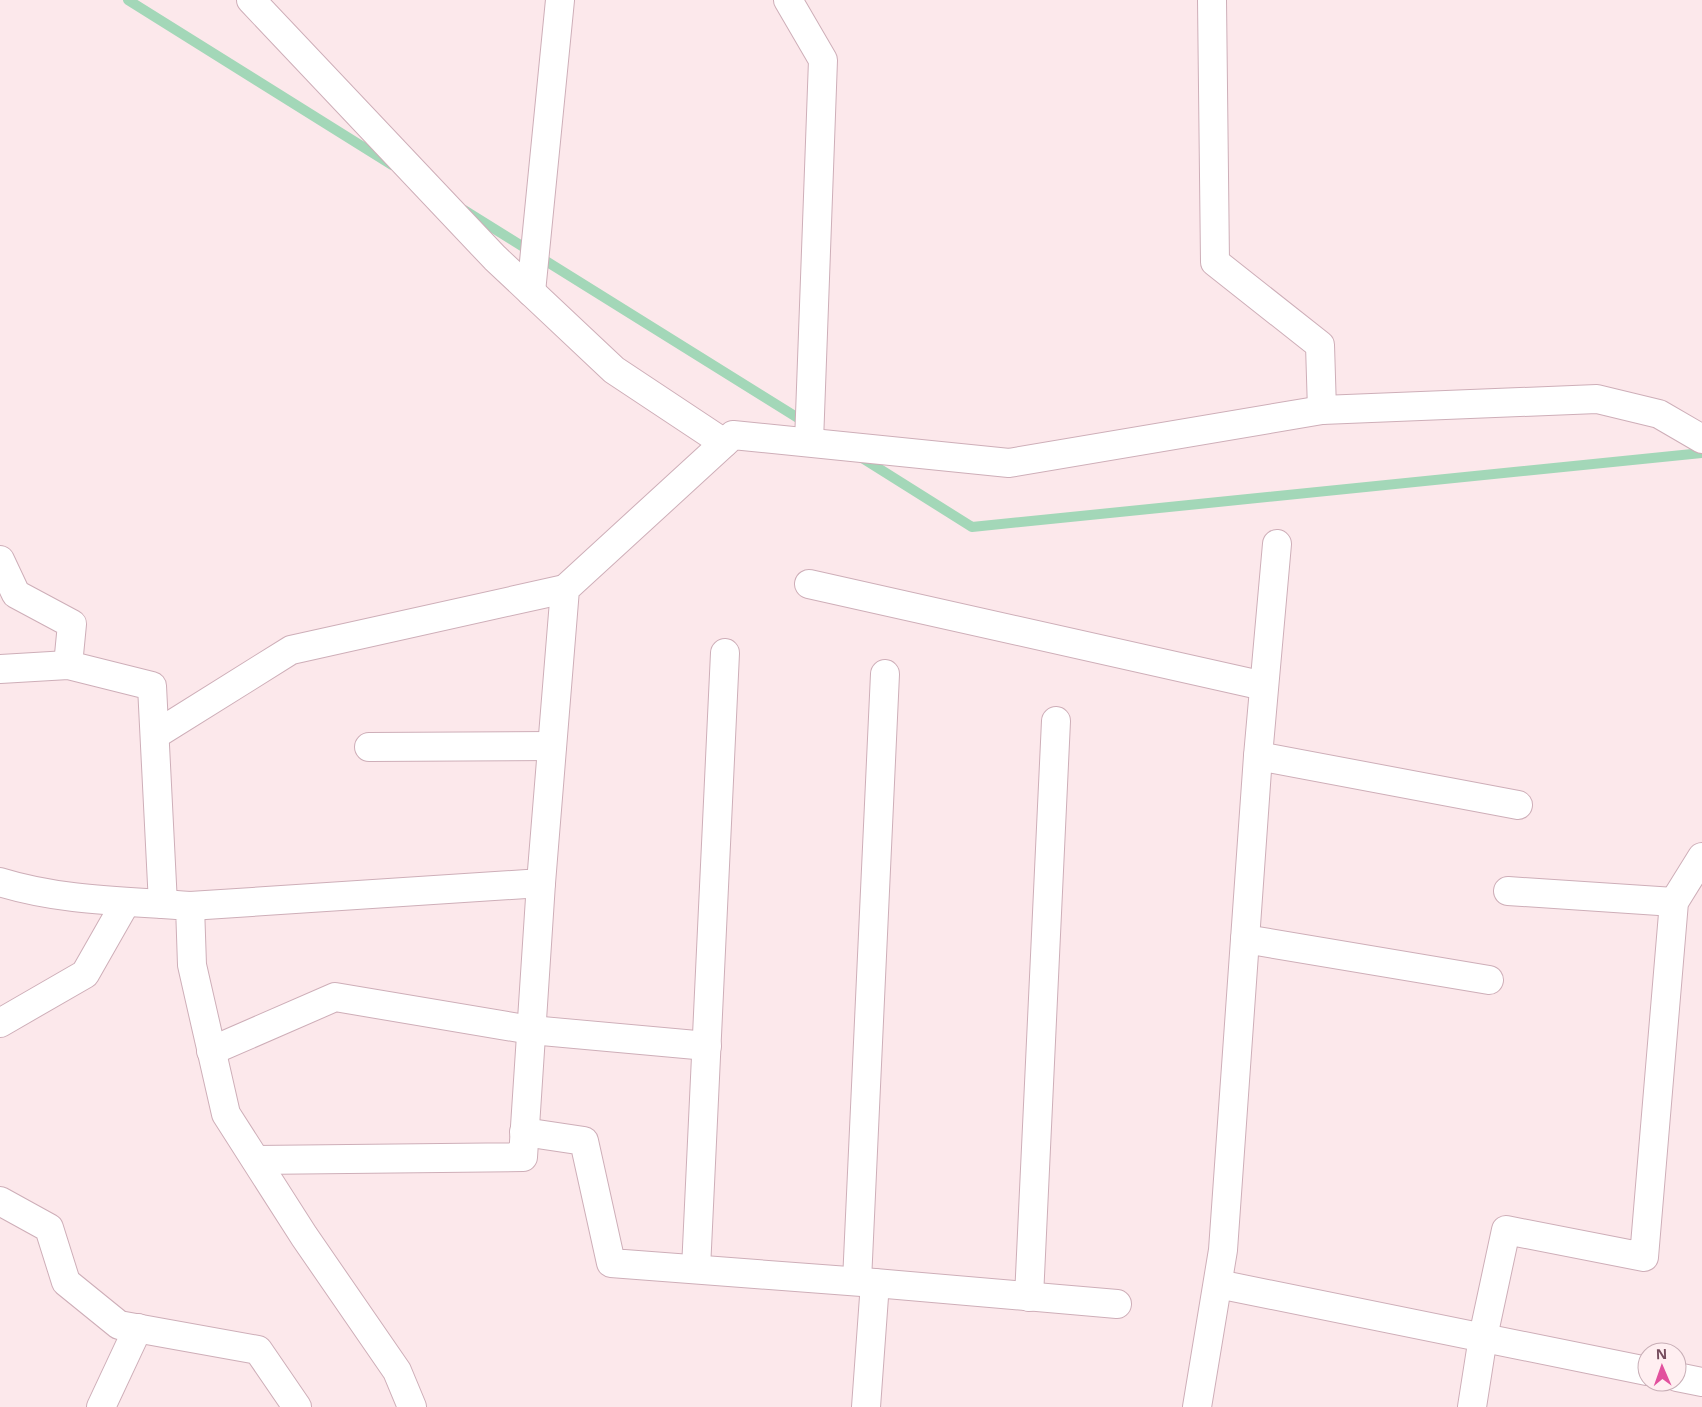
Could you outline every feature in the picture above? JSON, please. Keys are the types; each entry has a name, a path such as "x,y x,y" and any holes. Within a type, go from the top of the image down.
{"street":[{"path":"251,0 467,229 614,370 724,443"},
{"path":"531,292 560,0"},
{"path":"788,0 823,60 809,441"},
{"path":"1212,0 1215,262 1320,345 1322,410"},
{"path":"155,735 291,650 565,589 733,435 809,441 1009,464 1322,410 1597,399 1659,414 1702,439"},
{"path":"1196,1407 1223,1250 1258,756 1277,544"},
{"path":"0,560 16,594 72,624 68,665"},
{"path":"808,584 1264,686"},
{"path":"256,1160 523,1158 541,883 565,589"},
{"path":"696,1269 725,653"},
{"path":"0,669 68,665 152,686 163,904"},
{"path":"866,1407 866,1282 886,674"},
{"path":"1029,1297 1056,721"},
{"path":"369,747 552,746"},
{"path":"1258,756 1518,805"},
{"path":"1472,1407 1483,1337 1506,1230 1644,1256 1674,902 1702,857"},
{"path":"0,882 24,890 126,902 190,906 541,883"},
{"path":"1508,891 1674,902"},
{"path":"0,1023 85,974 126,902"},
{"path":"190,906 192,965 226,1114 304,1236 397,1371 412,1407"},
{"path":"1245,939 1489,980"},
{"path":"211,1051 335,997 531,1030 707,1046"},
{"path":"524,1132 584,1141 611,1263 866,1282 1117,1304"},
{"path":"0,1201 49,1228 66,1282 119,1325 258,1350 298,1407"},
{"path":"1218,1284 1637,1369"},
{"path":"101,1407 138,1328"},
{"path":"1687,1379 1702,1382"}],"waterway":[{"path":"128,0 392,165"},
{"path":"464,210 806,423"},
{"path":"859,456 972,527 1702,453"}]}
